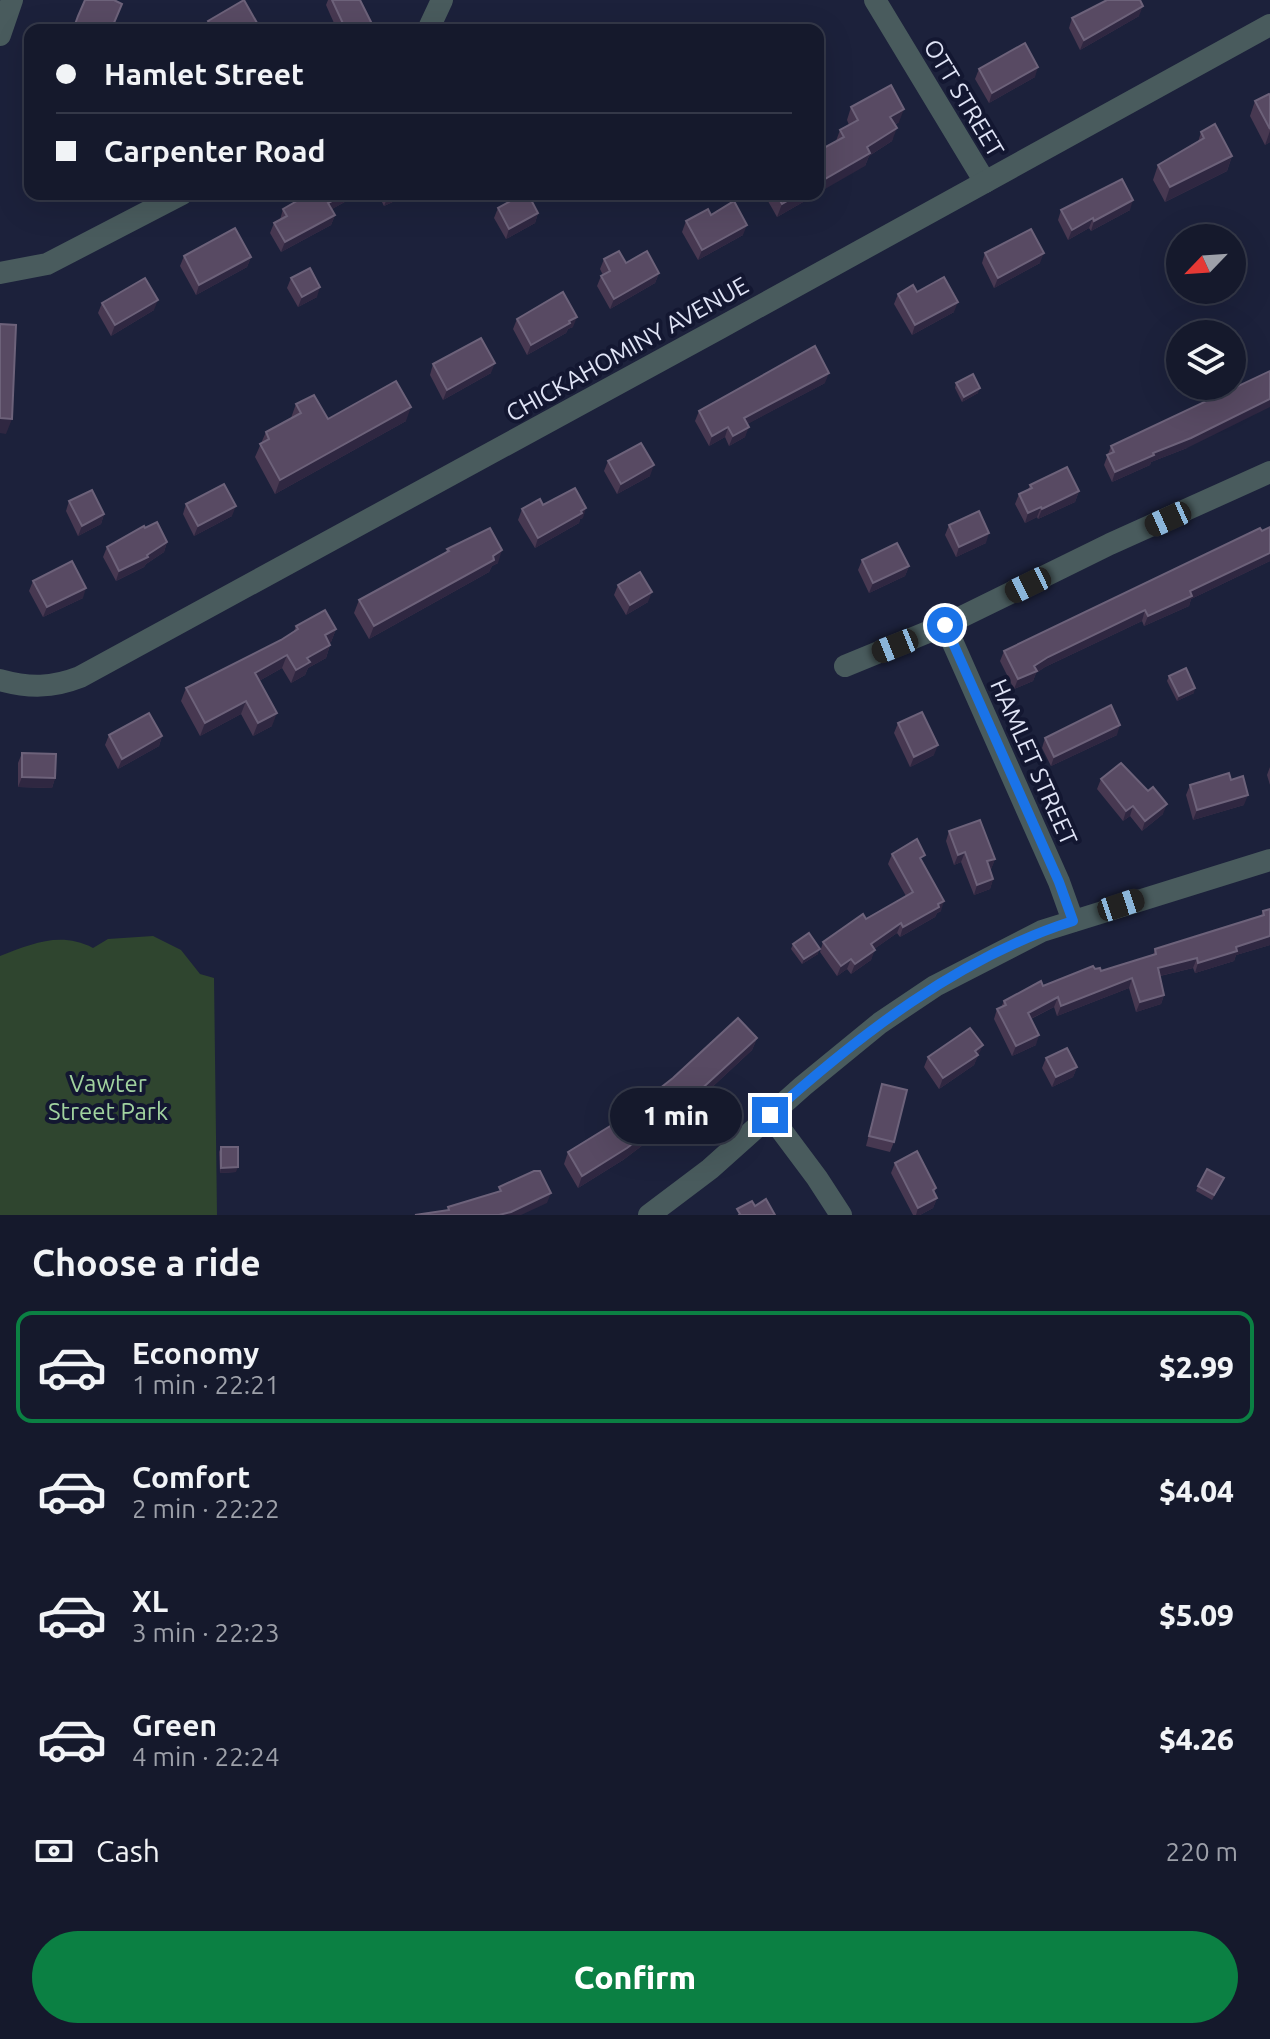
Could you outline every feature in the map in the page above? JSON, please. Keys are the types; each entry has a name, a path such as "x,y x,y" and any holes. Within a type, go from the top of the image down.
{"street":[{"path":"0,35 12,0"},
{"path":"431,24 442,0"},
{"name":"OTT STREET","path":"875,0 985,182"},
{"name":"CHICKAHOMINY AVENUE","path":"0,680 42,687 80,677 1270,25"},
{"path":"0,273 47,264 170,200"},
{"path":"845,666 945,625 1110,544 1270,472"},
{"name":"HAMLET STREET","path":"945,625 1059,882 1073,921"},
{"path":"649,1215 710,1169 880,1023 935,986 1042,931 1270,860"},
{"path":"770,1115 841,1215"}],"green space":[{"name":"Vawter Street Park","path":"153,936 181,950 200,974 214,978 217,1215 0,1215 0,956 46,941 69,940 93,948 108,939"}],"building":[{"path":"85,0 114,0 122,4 114,24 75,24"},
{"path":"244,0 258,24 210,24 208,21"},
{"path":"332,0 360,0 371,22 343,24"},
{"path":"1107,0 1140,0 1143,6 1084,40 1072,18"},
{"path":"1025,43 1038,67 992,93 979,69"},
{"path":"891,85 904,109 890,117 897,128 867,147 870,153 824,180 824,148 844,137 840,130 858,120 851,107"},
{"path":"1270,95 1270,129 1255,101"},
{"path":"1215,124 1232,156 1170,187 1158,165 1204,138 1201,132"},
{"path":"1122,179 1133,200 1072,230 1061,210"},
{"path":"299,200 334,200 328,203 335,215 285,242 274,223 287,216 283,209"},
{"path":"512,200 531,200 538,213 509,229 498,208"},
{"path":"734,201 747,225 702,250 686,221 708,209 711,215"},
{"path":"235,228 251,257 199,285 184,256"},
{"path":"1031,229 1044,253 998,278 985,253"},
{"path":"619,251 626,263 647,251 659,273 614,299 601,276 610,271 604,259"},
{"path":"310,268 320,287 302,297 291,278"},
{"path":"944,277 958,302 915,325 898,294 913,285 917,292"},
{"path":"145,278 158,300 115,325 102,303"},
{"path":"563,292 577,317 531,345 517,319"},
{"path":"0,324 16,325 12,419 0,418"},
{"path":"481,338 495,363 447,390 433,364"},
{"path":"815,346 829,373 744,418 749,427 733,436 728,427 712,436 699,411"},
{"path":"1270,371 1270,399 1115,472 1107,455 1114,452 1111,446 1209,400 1246,400 1246,382"},
{"path":"973,374 980,388 964,397 956,383"},
{"path":"396,381 411,407 280,480 260,444 269,439 266,432 301,413 296,404 314,395 328,419"},
{"path":"641,443 654,465 621,484 608,461"},
{"path":"1067,467 1079,491 1028,513 1019,494 1032,488 1030,485"},
{"path":"224,484 236,506 198,526 186,504"},
{"path":"575,488 586,508 538,538 522,509 540,499 543,505"},
{"path":"92,490 104,514 82,526 69,501"},
{"path":"979,511 989,533 959,547 949,525"},
{"path":"157,522 167,542 148,557 119,571 107,547"},
{"path":"1270,527 1270,553 1190,591 1192,596 1148,616 1145,610 1048,657 1034,666 1037,671 1018,679 1004,651 1260,528 1262,531"},
{"path":"490,528 502,550 493,556 494,560 374,626 359,600"},
{"path":"897,543 909,566 873,583 862,560"},
{"path":"72,561 86,588 47,607 33,581"},
{"path":"640,572 652,592 630,605 618,585"},
{"path":"325,610 336,629 325,635 330,645 307,658 310,662 296,670 287,655 255,673 277,713 258,723 246,701 205,723 186,688 281,640 298,629 296,626"},
{"path":"1186,668 1195,688 1179,696 1169,676"},
{"path":"1111,705 1120,725 1054,757 1045,738"},
{"path":"922,712 938,745 914,757 898,723"},
{"path":"149,713 162,736 122,759 109,735"},
{"path":"22,753 56,754 55,778 22,777"},
{"path":"1121,763 1148,791 1153,787 1167,804 1145,821 1133,806 1126,811 1101,779"},
{"path":"1229,773 1231,780 1243,776 1248,795 1197,810 1190,785"},
{"path":"980,820 995,859 987,861 993,879 977,885 965,852 958,855 949,831"},
{"path":"917,839 925,855 920,858 944,901 903,927 901,923 871,944 875,950 855,964 851,959 841,966 823,942 863,914 866,919 913,892 892,854"},
{"path":"1270,909 1270,936 1236,947 1237,951 1198,963 1197,958 1158,968 1164,995 1140,1002 1132,978 1061,1006 1058,997 1028,1013 1039,1035 1016,1046 997,1009 1006,1005 1004,1001 1041,981 1043,986 1093,966 1101,971 1156,954 1155,949 1264,915 1263,911"},
{"path":"809,933 820,949 804,959 793,944"},
{"path":"738,1018 757,1038 684,1105 627,1148 582,1176 568,1152 628,1115"},
{"path":"970,1028 983,1045 975,1051 978,1055 943,1078 928,1057"},
{"path":"1067,1048 1077,1067 1056,1077 1046,1058"},
{"path":"882,1084 907,1090 894,1142 869,1136"},
{"path":"221,1147 238,1147 238,1167 221,1168"},
{"path":"917,1151 936,1188 933,1190 937,1198 918,1208 895,1163"},
{"path":"1207,1169 1224,1178 1214,1195 1198,1186"},
{"path":"540,1171 551,1193 511,1212 499,1215 415,1215 449,1210 448,1207 501,1191 499,1187"},
{"path":"766,1199 775,1215 739,1215 737,1209 752,1201 755,1206"}],"route":[{"path":"770,1115 880,1023 935,986 1042,931 1073,921 1059,882 945,625"}]}
